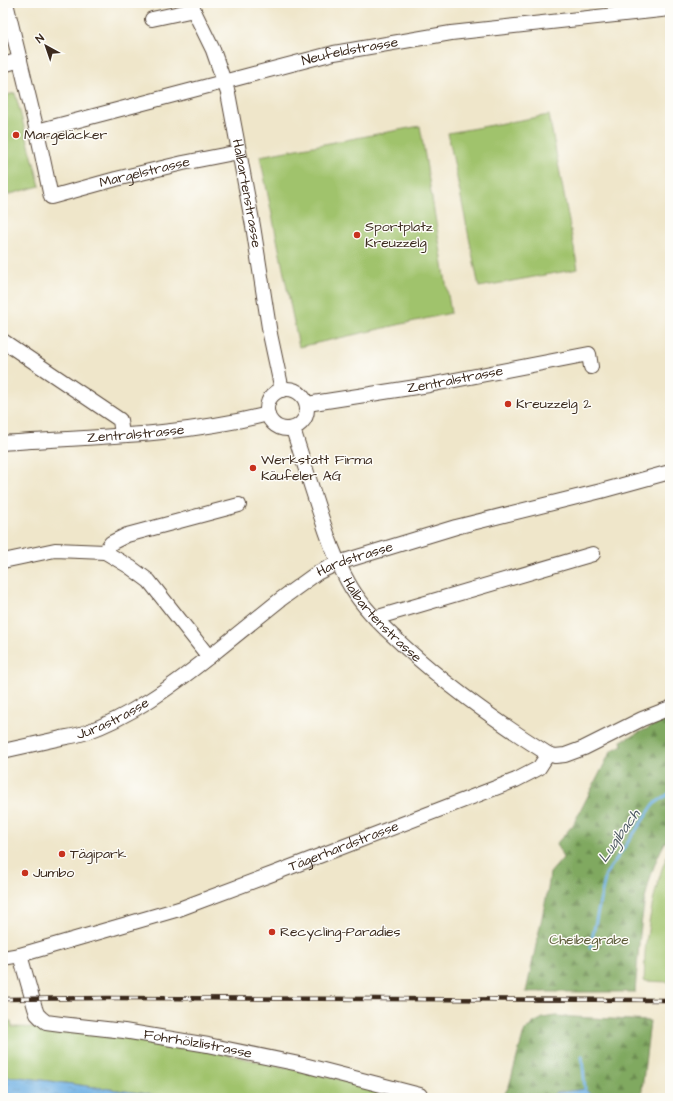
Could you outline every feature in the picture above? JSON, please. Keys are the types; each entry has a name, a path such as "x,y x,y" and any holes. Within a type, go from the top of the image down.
{"street":[{"path":"6,3 37,131"},
{"path":"152,19 192,7"},
{"name":"Halbartenstrasse","path":"192,7 213,50 228,94 270,334 282,390"},
{"name":"Neufeldstrasse","path":"37,131 334,53 450,32 670,9"},
{"path":"3,65 20,60"},
{"name":"Margelstrasse","path":"37,131 51,198 116,179 183,163 239,152"},
{"path":"3,341 120,420 122,435"},
{"name":"Zentralstrasse","path":"307,404 429,384 589,354 591,367"},
{"path":"282,390 295,390 304,398 307,404 308,412 305,419 300,425 293,429 288,430 277,427 268,414 267,407 269,401 272,396 282,390"},
{"name":"Zentralstrasse","path":"3,443 177,430 221,424 268,414"},
{"name":"Halbartenstrasse","path":"293,429 330,542 348,584 375,618 411,654 458,692 507,728 548,754"},
{"name":"Hardstrasse","path":"209,657 293,591 317,574 338,563 456,527 670,472"},
{"path":"105,552 110,544 127,535 239,505"},
{"path":"3,561 55,550 105,552 130,567 149,581 209,657"},
{"path":"375,618 593,554"},
{"name":"Jurastrasse","path":"3,751 82,734 97,728 152,699 188,674 209,657"},
{"path":"548,754 554,756 564,755 584,748 642,719 670,708"},
{"name":"Tägerhardstrasse","path":"3,958 20,955 179,909 230,891 516,780 539,768 548,754"},
{"name":"Fohrhölzlistrasse","path":"20,955 37,1014 46,1022 124,1031 216,1046 304,1065 420,1095"}],"green space":[{"name":"Margeläcker","path":"15,93 40,186 3,196 3,96"},
{"name":"Sportplatz Kreuzzelg","path":"549,115 578,269 479,287 448,133"},
{"name":"Sportplatz Kreuzzelg","path":"420,126 451,313 299,347 260,156"},
{"name":"Cheibegrabe","path":"670,719 670,835 660,852 647,890 640,931 635,992 526,992 548,889 550,873 563,858 557,843 573,825 611,751 622,745 621,741"},
{"path":"670,850 670,982 644,981 645,948 652,904 662,869"},
{"path":"555,1016 650,1021 641,1098 594,1098 585,1089 555,1093 552,1098 502,1098 509,1086 524,1032 532,1024 543,1018"},
{"path":"3,1021 11,1021 12,1027 58,1028 178,1044 407,1094 400,1098 178,1098 19,1077 3,1077"}],"water":[{"path":"3,1077 19,1077 178,1098 3,1098"},
{"path":"585,1089 594,1098 552,1098 555,1093"}],"waterway":[{"name":"Lugibach","path":"590,948 606,874 654,804 670,793"},
{"name":"Lugibach","path":"582,1056 585,1089"}],"railway":[{"path":"3,999 670,1000"}],"place":[{"name":"Margeläcker","path":"16,135"},
{"name":"Sportplatz Kreuzzelg","path":"357,235"},
{"name":"Kreuzzelg 2","path":"508,404"},
{"name":"Werkstatt Firma Käufeler AG","path":"253,468"},
{"name":"Tägipark","path":"62,854"},
{"name":"Jumbo","path":"25,873"},
{"name":"Recycling-Paradies","path":"272,932"}]}
